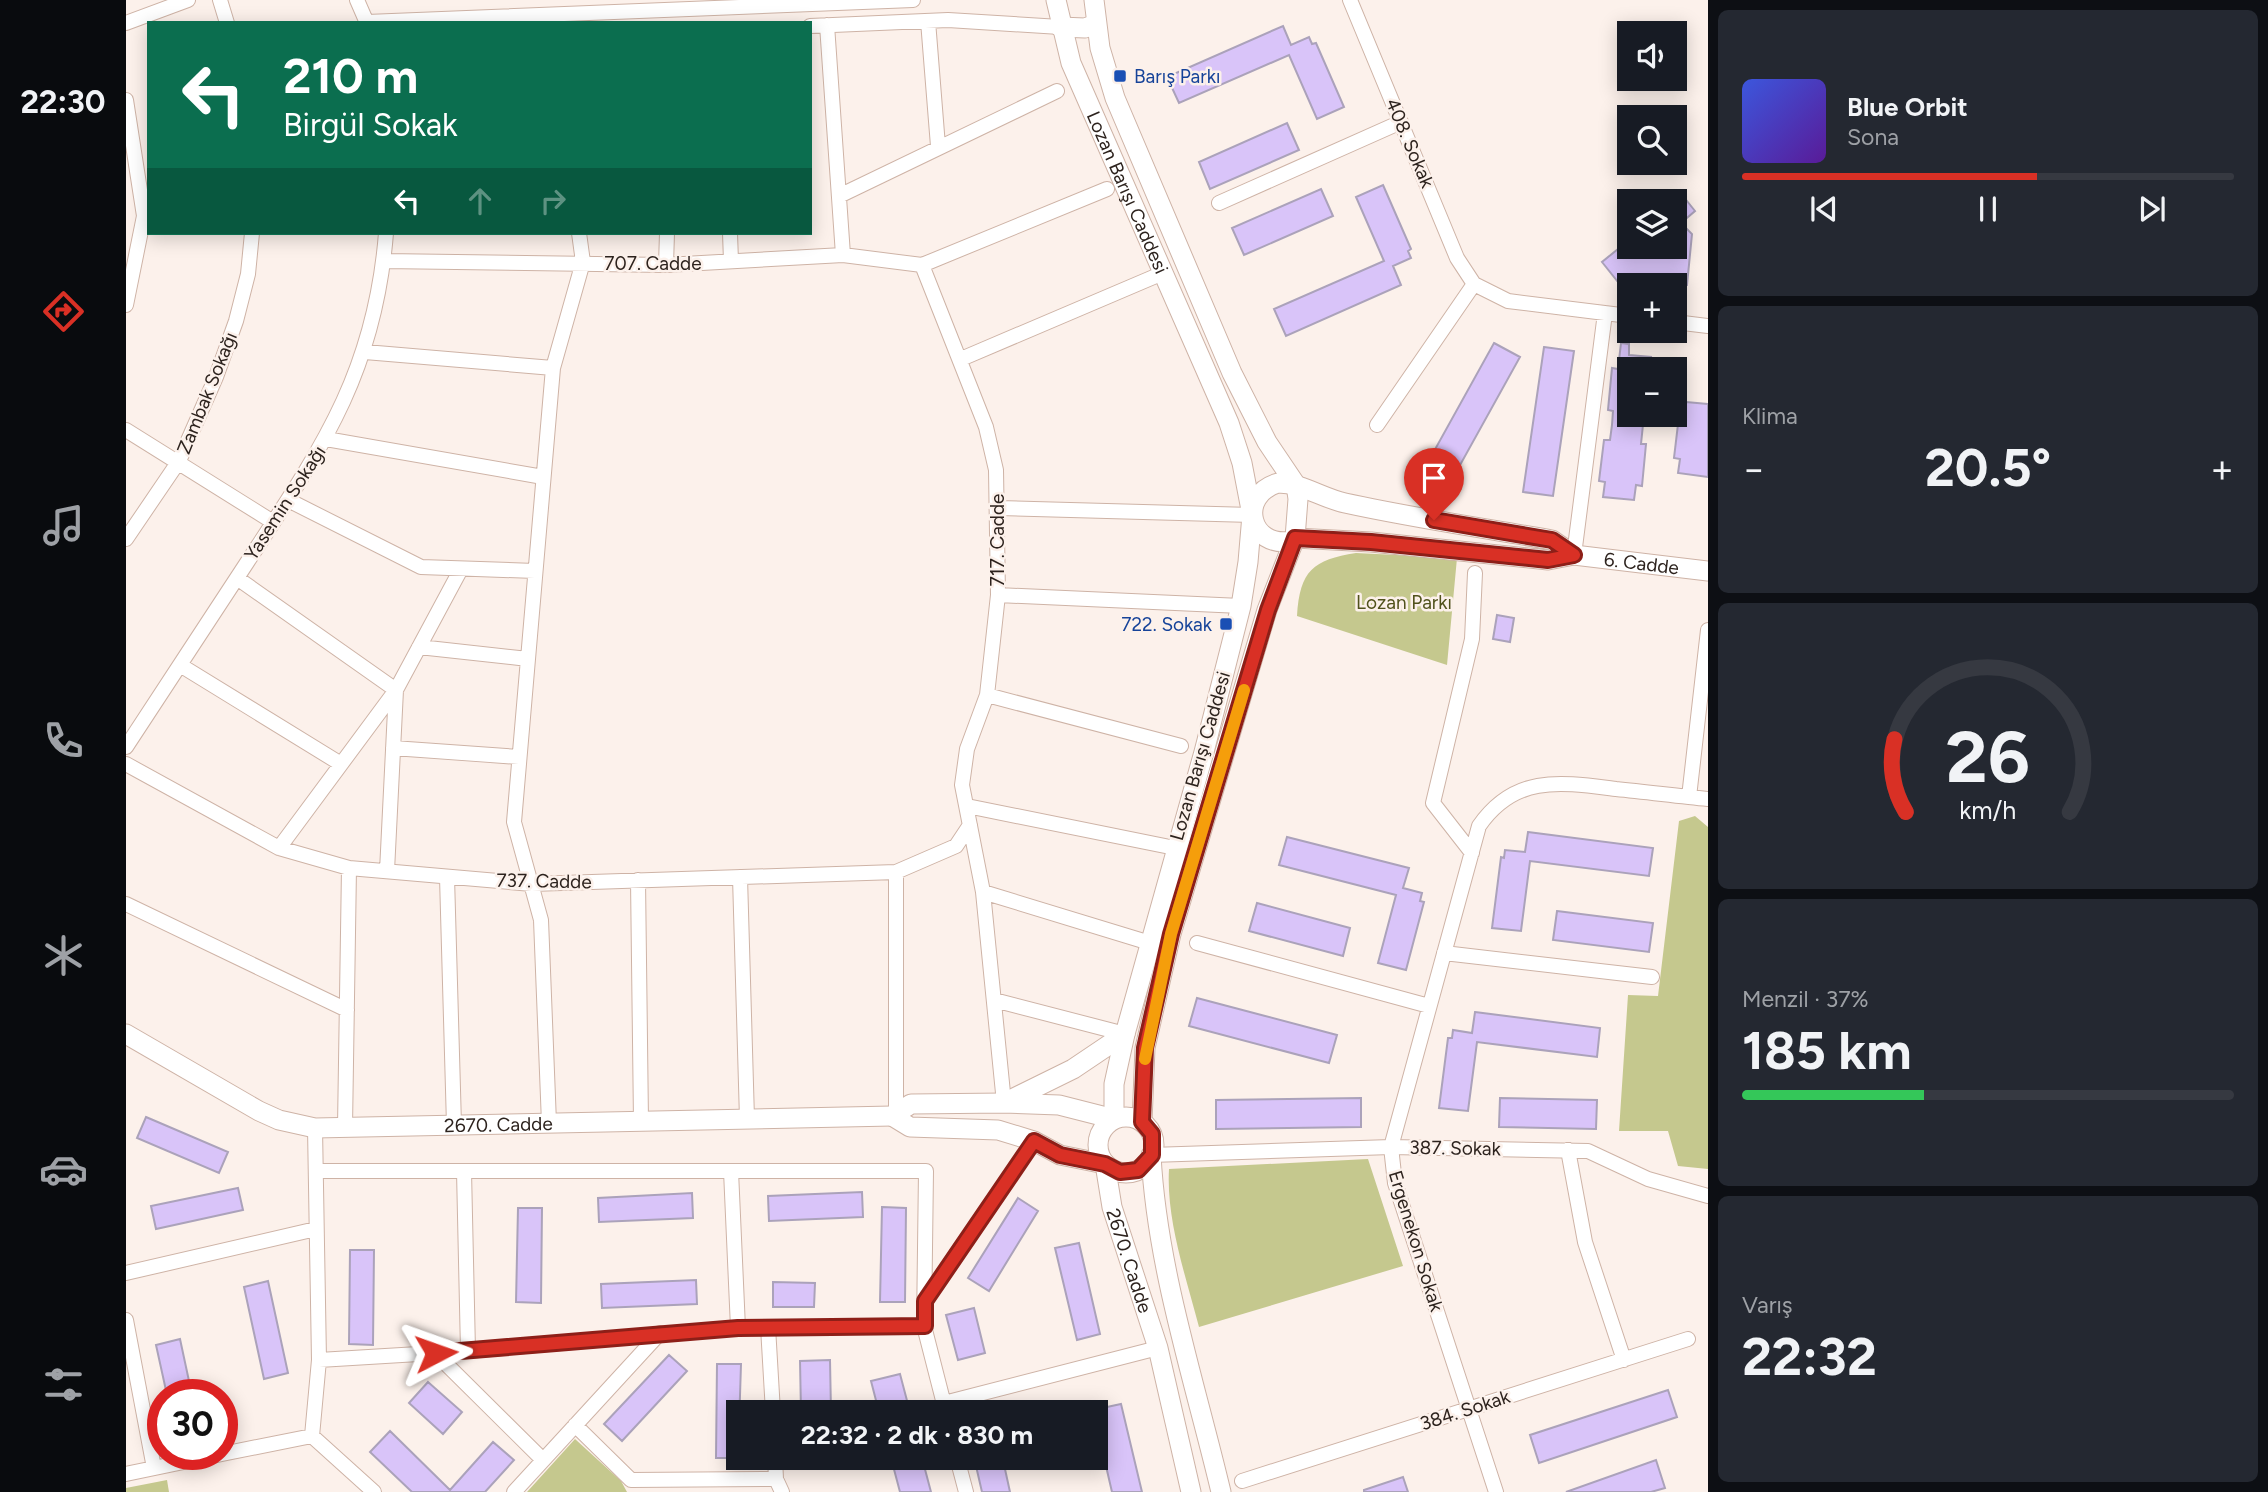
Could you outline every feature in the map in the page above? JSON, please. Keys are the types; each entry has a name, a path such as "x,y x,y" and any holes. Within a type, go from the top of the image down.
{"main road":[{"name":"Lozan Barışı Caddesi","path":"1056,0 1060,27 1071,63 1229,423 1242,463 1258,532 1265,538 1282,543 1295,538"},
{"name":"Lozan Barışı Caddesi","path":"1094,0 1096,24 1115,98 1231,373 1267,442 1296,485 1298,513 1295,538 1268,610 1171,934 1145,1048 1142,1122"},
{"path":"1060,27 1072,29 1096,24"},
{"name":"Lozan Barışı Caddesi","path":"1114,1119 1114,1084 1125,1034 1204,752 1241,606 1252,506 1262,490 1278,483 1296,485"},
{"name":"6. Cadde","path":"1296,485 1337,502 1552,540 1574,555"},
{"name":"6. Cadde","path":"1295,538 1371,542 1548,560 1574,555 1708,571"},
{"name":"2670. Cadde","path":"126,1034 259,1111 279,1120 315,1128 894,1114 911,1104 1059,1105 1114,1119"},
{"path":"1004,1103 1073,1069 1125,1034"},
{"name":"2670. Cadde","path":"894,1114 910,1127 999,1130 1034,1141 1060,1155 1105,1164 1112,1206 1158,1348 1191,1492"},
{"path":"1133,1118 1142,1122 1152,1134 1152,1155 1145,1165 1129,1172 1120,1172 1105,1164 1098,1148 1098,1139 1107,1124 1114,1119 1133,1118"},
{"name":"2670. Cadde","path":"1152,1155 1153,1199 1167,1268 1222,1492"}],"street":[{"path":"126,23 188,0"},
{"path":"220,0 226,21"},
{"path":"357,0 367,21"},
{"path":"384,21 632,6 913,0"},
{"name":"408. Sokak","path":"1350,0 1457,258 1474,284"},
{"path":"928,21 938,146"},
{"path":"812,26 928,21 1060,27"},
{"path":"827,25 843,255"},
{"path":"839,196 1057,91"},
{"path":"126,100 146,216 126,305"},
{"path":"1219,202 1401,122"},
{"path":"922,265 1107,189"},
{"name":"Zambak Sokağı","path":"126,539 179,461 236,321 248,274 252,235"},
{"name":"Yasemin Sokağı","path":"126,747 131,730 180,664 237,579 326,439 365,352 377,306 386,235"},
{"path":"549,1123 541,920 514,822 553,368 583,262 579,235"},
{"path":"666,265 667,235"},
{"path":"730,235 731,261"},
{"name":"707. Cadde","path":"384,261 666,265 843,255 922,265"},
{"name":"717. Cadde","path":"922,265 961,359 992,447 999,508 998,595 988,695 963,771 983,892 1004,1103"},
{"path":"961,359 1163,272"},
{"path":"1377,425 1474,284 1508,301 1617,314"},
{"path":"1574,555 1605,313"},
{"path":"1687,323 1708,326"},
{"path":"365,352 553,368"},
{"path":"126,430 273,522"},
{"path":"326,439 543,477"},
{"path":"288,500 413,564 461,569 535,571"},
{"path":"999,508 1252,515"},
{"path":"279,848 396,690 461,569"},
{"path":"1472,853 1433,803 1472,639 1475,573"},
{"path":"237,579 396,690"},
{"path":"998,595 1241,606"},
{"path":"1708,630 1689,797 1708,799"},
{"path":"419,647 528,659"},
{"path":"180,664 341,764"},
{"path":"387,871 396,690"},
{"path":"988,695 1181,746"},
{"path":"393,748 519,757"},
{"name":"737. Cadde","path":"126,764 279,848 349,868 531,884 896,872 956,846 970,825"},
{"name":"Ergenekon Sokak","path":"1496,1492 1395,1182 1391,1147 1479,825 1491,808 1509,795 1555,782 1689,797"},
{"path":"967,806 1175,848"},
{"path":"345,1127 349,868"},
{"path":"894,1114 896,872"},
{"path":"447,877 454,1125"},
{"path":"740,877 747,1119"},
{"path":"638,880 641,1121"},
{"path":"983,892 1150,943"},
{"path":"126,904 347,1010"},
{"path":"1196,943 1429,1006"},
{"path":"1444,953 1652,977"},
{"path":"994,1000 1125,1034"},
{"path":"312,1436 319,1360 315,1128"},
{"path":"925,1301 1034,1141"},
{"name":"387. Sokak","path":"1152,1155 1391,1147 1588,1151 1648,1179 1708,1196"},
{"path":"1568,1150 1585,1242 1624,1360"},
{"path":"316,1171 926,1171 925,1326 943,1400"},
{"path":"464,1171 468,1352"},
{"path":"731,1171 738,1328"},
{"path":"126,1273 317,1229"},
{"path":"126,1320 147,1431"},
{"path":"319,1360 468,1352 738,1328 925,1326"},
{"path":"768,1327 772,1400"},
{"path":"514,1492 660,1333"},
{"name":"384. Sokak","path":"1242,1481 1688,1339"},
{"path":"973,1400 1158,1348"},
{"path":"436,1353 543,1460"},
{"path":"575,1425 633,1486 779,1485"},
{"path":"238,1451 312,1436"},
{"path":"312,1436 374,1492"},
{"path":"126,1474 147,1470"},
{"path":"960,1470 966,1492"}],"green space":[{"name":"Lozan Parkı","path":"1356,553 1457,558 1447,665 1297,616 1301,588 1312,570 1329,559"},
{"path":"1695,816 1708,827 1708,1169 1678,1166 1668,1131 1619,1131 1628,995 1658,996 1679,821"},
{"path":"1368,1159 1403,1266 1199,1327 1174,1228 1169,1169"},
{"path":"575,1439 621,1481 627,1492 527,1492"},
{"path":"167,1480 169,1492 126,1492 126,1488"}],"building":[{"path":"1283,26 1291,45 1309,37 1312,44 1316,43 1344,107 1317,119 1289,55 1179,103 1167,77"},
{"path":"1287,123 1299,150 1210,189 1199,162"},
{"path":"1383,185 1411,249 1408,251 1411,258 1393,266 1401,285 1286,336 1274,309 1384,261 1356,197"},
{"path":"1321,189 1333,216 1244,255 1232,228"},
{"path":"1687,201 1695,211 1687,218"},
{"path":"1687,229 1692,234 1687,285 1687,273 1617,273 1617,281 1602,262 1617,250 1617,259 1687,259"},
{"path":"1494,343 1520,357 1449,485 1423,471"},
{"path":"1621,343 1629,344 1629,355 1651,357 1619,357"},
{"path":"1544,347 1574,351 1553,496 1523,492"},
{"path":"1612,368 1617,369 1617,427 1643,427 1641,444 1646,444 1642,486 1636,485 1634,500 1603,497 1605,482 1599,481 1604,440 1610,440 1612,425 1613,411 1608,410"},
{"path":"1687,402 1708,404 1708,477 1678,473 1680,459 1674,458 1678,427 1687,427"},
{"path":"1497,615 1514,618 1510,642 1493,639"},
{"path":"1528,832 1653,848 1649,876 1530,861 1521,931 1492,928 1501,857 1504,858 1505,850 1525,852"},
{"path":"1287,837 1409,868 1403,888 1422,893 1420,901 1424,902 1406,970 1378,963 1396,895 1279,865"},
{"path":"1257,903 1350,928 1343,956 1249,931"},
{"path":"1557,911 1653,923 1649,952 1553,940"},
{"path":"1197,998 1337,1035 1329,1063 1189,1026"},
{"path":"1475,1012 1600,1028 1597,1057 1477,1042 1468,1111 1439,1108 1448,1038 1452,1038 1453,1030 1472,1033"},
{"path":"1361,1098 1361,1127 1216,1129 1216,1100"},
{"path":"1500,1098 1597,1100 1596,1129 1499,1127"},
{"path":"146,1117 228,1152 219,1173 137,1138"},
{"path":"238,1188 243,1210 156,1229 151,1206"},
{"path":"862,1192 863,1217 769,1221 768,1196"},
{"path":"692,1193 693,1218 599,1222 598,1198"},
{"path":"1018,1198 1038,1211 989,1291 968,1278"},
{"path":"882,1207 906,1208 905,1302 880,1302"},
{"path":"518,1208 542,1208 541,1303 516,1302"},
{"path":"1079,1243 1100,1334 1077,1340 1055,1248"},
{"path":"350,1250 374,1250 373,1345 349,1344"},
{"path":"696,1280 697,1304 602,1308 601,1284"},
{"path":"268,1281 288,1373 264,1379 244,1287"},
{"path":"773,1282 815,1283 814,1307 773,1307"},
{"path":"974,1308 985,1353 958,1360 946,1315"},
{"path":"180,1339 189,1379 163,1379 156,1345"},
{"path":"669,1355 687,1371 622,1441 604,1424"},
{"path":"830,1360 831,1400 801,1400 800,1361"},
{"path":"717,1364 741,1364 740,1400 726,1400 726,1458 716,1458"},
{"path":"900,1374 907,1400 876,1400 871,1381"},
{"path":"428,1382 462,1412 443,1434 409,1403"},
{"path":"1668,1390 1677,1417 1539,1463 1530,1435"},
{"path":"1121,1404 1142,1492 1112,1492 1107,1470 1108,1407"},
{"path":"390,1431 450,1490 493,1442 514,1460 485,1492 412,1492 370,1452"},
{"path":"1656,1460 1665,1488 1651,1492 1566,1492"},
{"path":"894,1470 925,1470 931,1492 900,1492"},
{"path":"977,1470 1005,1470 1010,1492 982,1492"},
{"path":"1403,1477 1408,1492 1364,1492 1364,1490"}],"slow traffic":[{"path":"1145,1059 1145,1048 1171,934 1244,690"}],"place":[{"name":"Barış Parkı","path":"1120,76"},
{"name":"722. Sokak","path":"1226,624"}],"route":[{"path":"436,1353 738,1328 925,1326 925,1301 1034,1141 1060,1155 1105,1164 1120,1172 1138,1170 1145,1165 1152,1155 1154,1142 1152,1134 1142,1122 1145,1048 1171,934 1268,610 1295,538 1371,542 1548,560 1574,555 1552,540 1434,520"}]}
